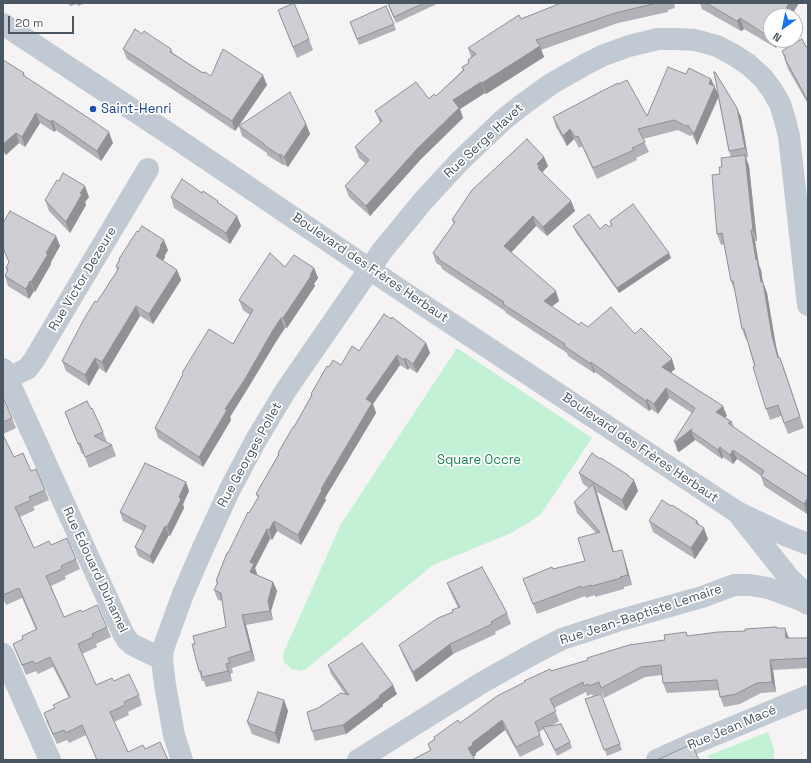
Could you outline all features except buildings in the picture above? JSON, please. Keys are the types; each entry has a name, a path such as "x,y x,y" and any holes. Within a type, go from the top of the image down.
{"street":[{"name":"Boulevard des Frères Herbaut","path":"3,24 737,512 787,536 808,544"},
{"name":"Rue Serge Havet","path":"370,269 382,251 428,195 460,161 502,120 551,84 604,55 629,46 658,39 695,40 717,46 749,65 763,78 780,104 786,120 789,136 808,305"},
{"name":"Rue Victor Dezeure","path":"5,374 27,369 34,360 148,169"},
{"name":"Rue Georges Pollet","path":"162,659 165,642 202,548 229,491 256,440 286,390 370,269"},
{"name":"Rue Edouard Duhamel","path":"5,374 123,633 127,640 162,659"},
{"name":"Boulevard des Frères Herbaut","path":"737,512 790,579 808,596"},
{"name":"Rue Jean-Baptiste Lemaire","path":"358,760 483,682 533,654 562,640 618,621 702,597 734,585 750,585 768,588 808,604"},
{"path":"3,654 50,760"},
{"path":"162,659 164,685 174,735 182,760"},
{"name":"Rue Jean Macé","path":"657,760 808,696"}],"green space":[{"name":"Square Occre","path":"457,348 592,438 541,514 509,534 433,565 306,669 301,671 292,669 285,663 283,654 341,524"},
{"path":"768,732 774,749 774,760 713,760 707,756"}],"place":[{"name":"Saint-Henri","path":"93,109"}]}
